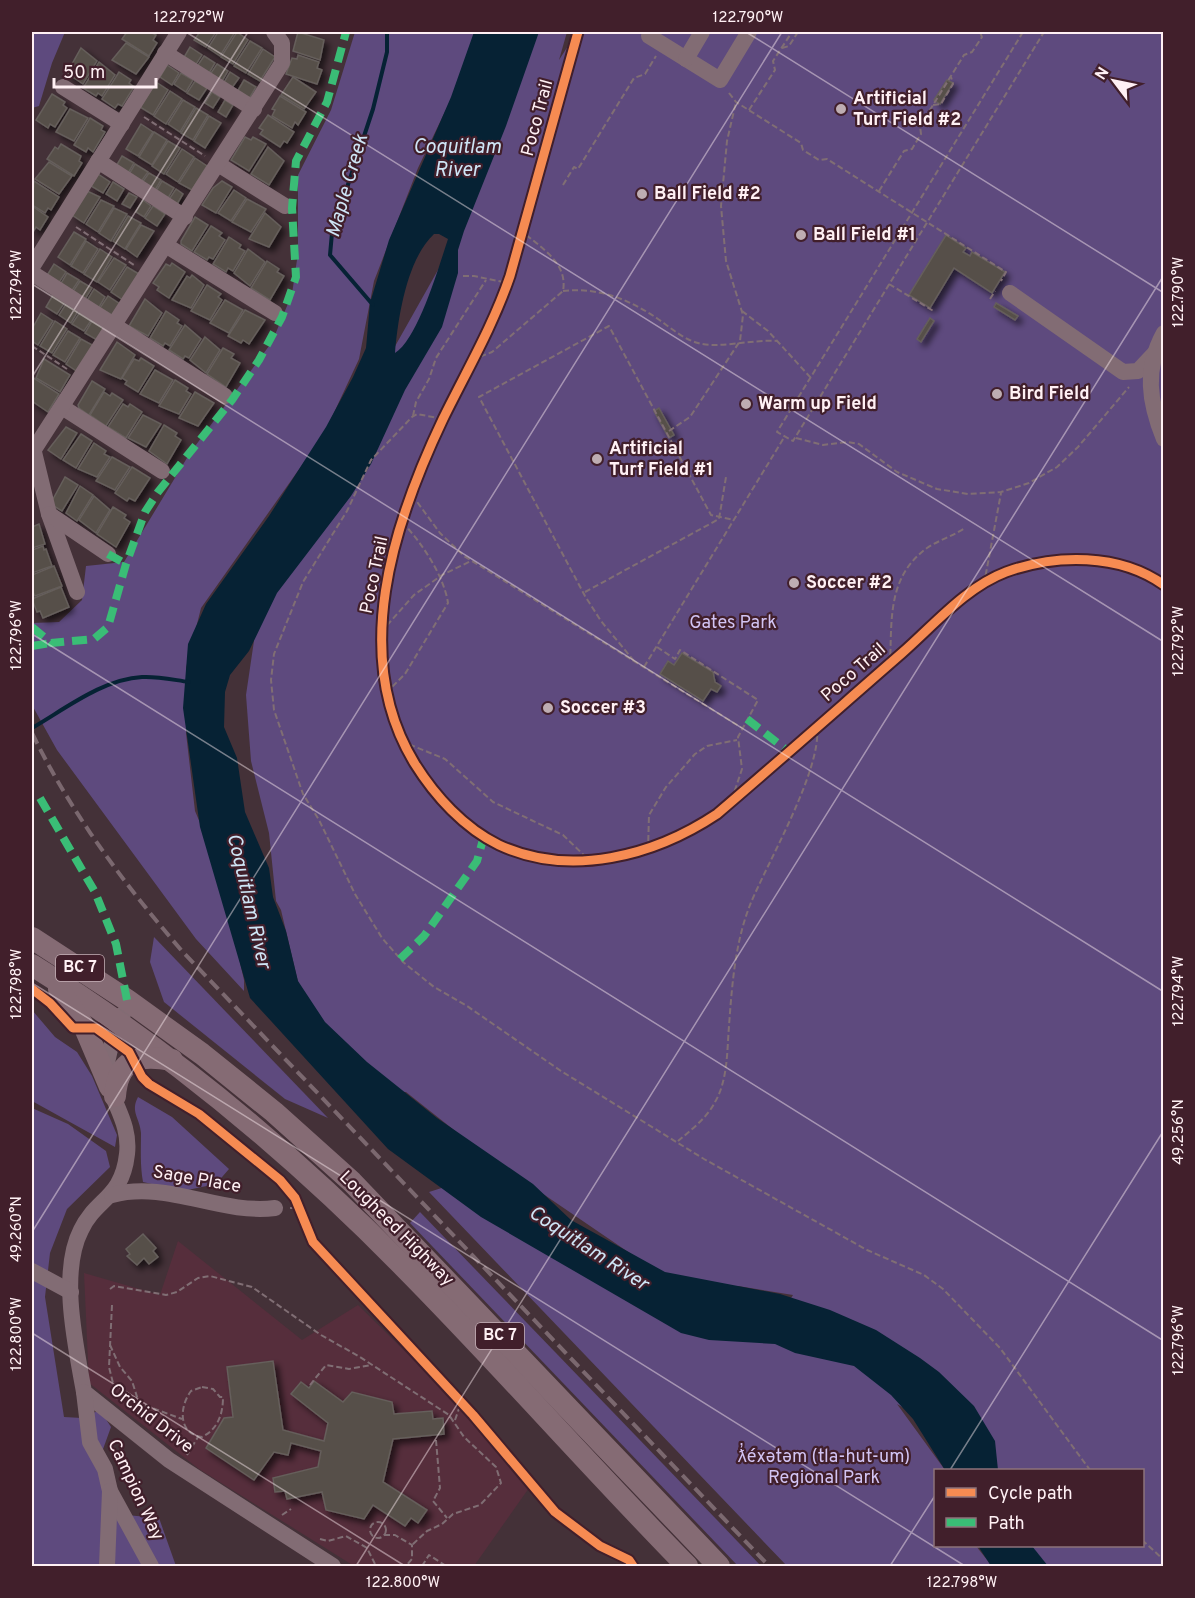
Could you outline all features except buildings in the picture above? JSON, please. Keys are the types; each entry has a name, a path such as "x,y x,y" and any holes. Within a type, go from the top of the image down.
{"main road":[{"name":"Lougheed Highway","path":"32,938 127,1000 234,1079 352,1182 719,1566"},
{"name":"Lougheed Highway","path":"40,970 172,1060 246,1122 402,1265 668,1558 687,1566"},
{"path":"40,970 85,1028 113,1091"},
{"path":"113,1091 118,1077 134,1061 148,1057 172,1060"}],"street":[{"path":"32,267 179,32"},
{"path":"77,592 49,514 32,448 62,407 167,246 282,63 282,43 274,32"},
{"path":"652,32 650,36 720,80 750,32"},
{"path":"686,58 702,32"},
{"path":"165,53 254,109"},
{"path":"63,87 122,124"},
{"path":"98,161 185,217"},
{"path":"218,164 285,206"},
{"path":"167,246 275,313"},
{"path":"32,273 225,396"},
{"path":"1010,293 1123,372 1131,373 1143,368 1154,354 1164,333"},
{"path":"1154,354 1149,386 1153,410 1164,439"},
{"path":"62,407 162,471"},
{"path":"49,514 108,554"},
{"name":"Orchid Drive","path":"127,1000 107,1061 113,1091 124,1120 128,1151 123,1174 112,1195 80,1230 74,1256 71,1292 76,1348 84,1392 180,1467 333,1566"},
{"name":"Sage Place","path":"112,1195 126,1191 156,1191 224,1206 254,1209 275,1208"},
{"path":"32,1271 71,1292"},
{"name":"Campion Way","path":"84,1392 90,1442 105,1469 110,1491 151,1566"},
{"path":"106,1566 110,1491"}],"path":[{"path":"749,110 775,70 773,61 792,32"},
{"path":"782,48 789,46 798,32"},
{"path":"879,191 904,151 912,149 921,134 920,126 964,55 972,52 982,37 980,32"},
{"path":"1023,32 777,432 793,441 1044,32"},
{"path":"563,185 574,167 578,169 634,78 645,74 663,45"},
{"path":"933,105 941,104 953,84 951,76"},
{"path":"668,432 690,417 739,342 742,311 726,261 721,206 727,141 735,102 801,142 803,150 819,160 827,159 1006,272 990,299"},
{"path":"137,112 218,164"},
{"path":"520,243 527,221"},
{"path":"68,222 141,270"},
{"path":"524,233 558,265 564,274 563,291"},
{"path":"463,276 474,276 486,280 509,279 504,293"},
{"path":"413,416 416,402 427,383 436,357 486,280"},
{"path":"890,284 935,312"},
{"path":"472,360 492,352 563,291 585,289 616,297 696,343 720,344 777,340"},
{"path":"742,311 777,340 811,378"},
{"path":"634,661 601,621 479,397 609,326 711,515 719,519 734,520"},
{"path":"739,342 744,347"},
{"path":"467,370 481,343"},
{"path":"32,346 68,369"},
{"path":"795,438 823,445 847,442 859,444 897,472 937,489 968,494 1001,492 1038,479 1066,459 1127,390 1143,368"},
{"path":"439,429 448,409"},
{"path":"443,419 417,414 413,416 371,460 347,511 303,582 274,654 271,680 274,710 303,794 319,820 354,894 382,938 403,962 434,987 467,1006 561,1071 704,1159 867,1250 924,1275 943,1289 1023,1376 1089,1469"},
{"path":"644,667 785,436"},
{"path":"719,519 726,477"},
{"path":"984,584 1001,492"},
{"path":"409,505 471,561 741,728"},
{"path":"387,698 448,606 448,600 438,577 416,539 409,505"},
{"path":"584,592 719,519"},
{"path":"890,664 891,609 900,577 927,548 965,528"},
{"path":"381,632 414,595 438,577 471,561"},
{"path":"975,590 993,579"},
{"path":"657,647 675,659 680,650 758,700 741,728 737,740 742,769 728,805"},
{"path":"384,683 387,698"},
{"path":"678,1141 706,1115 718,1096 725,1066 739,941 750,904 784,832 812,761 817,741 817,727"},
{"path":"399,736 407,751"},
{"path":"399,736 445,759 493,802 562,835 589,860"},
{"path":"658,846 644,851 649,815 666,787 695,754 707,746 737,740"},
{"path":"728,805 746,789"},
{"path":"577,860 601,859"},
{"path":"295,1198 302,1216"},
{"path":"110,1289 114,1286 166,1295 177,1292 198,1278 210,1276 252,1287 321,1335 441,1409 455,1421 460,1432 496,1467 502,1478 500,1486 480,1505 457,1512 442,1524 427,1531 412,1545 412,1559 406,1566"},
{"path":"112,1305 109,1367 118,1404"},
{"path":"110,1345 120,1367 132,1381 139,1403 182,1419"},
{"path":"310,1385 326,1365 351,1369 371,1365"},
{"path":"206,1387 223,1397 222,1415 206,1436 198,1437 189,1432 182,1419 184,1403 195,1389 206,1387"},
{"path":"453,1395 464,1406 455,1421"},
{"path":"180,1467 198,1437"},
{"path":"436,1440 440,1488 433,1501 447,1518"},
{"path":"291,1509 282,1515 291,1520"},
{"path":"384,1535 383,1524 377,1522 371,1525 369,1532 373,1537 395,1535 412,1545"},
{"path":"316,1536 328,1541 346,1536 367,1548 376,1566"},
{"path":"1144,1541 1164,1560"},
{"path":"422,1566 429,1555 446,1566"}],"shaded area":[{"path":"178,1241 302,1340 358,1305 512,1457 529,1488 474,1566 354,1566 199,1469 89,1383 84,1273 160,1295"}],"green space":[{"path":"32,32 65,32 52,63 39,106 32,108"},
{"path":"355,32 478,32 463,74 418,168 374,281 359,359 324,434 201,608 186,668 186,733 195,811 217,863 244,980 244,991 196,939 57,750 32,705 32,623 59,622 82,600 86,566 124,562 190,453 272,342 292,294 298,253 298,175 331,110"},
{"name":"Gates Park","path":"534,32 567,32 559,60 577,32 1163,32 1163,1566 1034,1566 1020,1547 1144,1547 1144,1469 961,1469 923,1419 897,1404 944,1469 934,1469 934,1547 977,1547 992,1566 787,1566 429,1192 451,1185 355,1084 375,1091 358,1058 314,1014 298,982 281,910 276,901 269,833 251,761 246,695 255,634 273,563 465,222","holes":["376,1091 406,1092 483,1153 637,1258 583,1231 529,1194 474,1170 421,1132","738,1286 793,1295 770,1332 749,1326 767,1297"]},
{"path":"154,937 328,1118 285,1099 164,1002 150,962"},
{"path":"32,1010 55,1037 77,1052 92,1076 117,1135 115,1147 32,1101"},
{"path":"138,1097 172,1117 229,1169 216,1184 183,1191 143,1182 141,1133 135,1111"},
{"path":"32,1108 68,1124 106,1151 110,1167 67,1209 50,1253 45,1297 64,1417 82,1418 100,1410 111,1427 98,1463 126,1515 159,1518 176,1566 32,1566"},
{"path":"420,1212 761,1566 738,1566 410,1223"}],"water":[{"name":"Coquitlam River","path":"474,32 539,32 506,126 464,231 458,250 458,273 442,327 405,390 371,464 351,496 277,593 249,651 230,675 225,692 224,727 237,758 245,812 269,868 273,897 286,931 298,981 325,1022 367,1062 437,1118 533,1184 571,1220 665,1272 780,1294 830,1310 876,1330 920,1358 939,1372 974,1406 995,1441 998,1469 944,1469 913,1419 891,1395 854,1366 795,1353 775,1344 709,1340 681,1333 481,1217 388,1149 250,998 200,827 183,708 188,644 206,604 269,516 326,427 353,377 366,348 370,303 389,240 451,97","holes":["434,234 448,239 420,318 404,345 395,353 402,306 417,258"]},
{"path":"979,1547 1033,1547 1048,1566 991,1566"}],"waterway":[{"name":"Maple Creek","path":"373,305 330,255 332,233 373,109 387,52 387,32"},
{"path":"32,728 85,696 113,683 148,677 189,682"}],"railway":[{"path":"32,733 47,763 100,847 182,951 769,1566"}],"marked path":[{"path":"32,627 51,643 94,639 108,627 126,564 145,512 158,492 232,400 259,360 282,317 296,277 292,208 296,161 327,102 346,32"},
{"path":"108,554 126,564"},
{"path":"32,646 51,643"},
{"path":"747,719 789,752"},
{"path":"40,798 95,892 116,944 127,1000"},
{"path":"400,959 424,936 477,861 484,836"}],"cycle path":[{"name":"Poco Trail","path":"578,32 510,276 487,331 443,419 408,502 395,546 386,591 382,636 385,680 395,723 415,764 451,810 486,838 526,855 554,860 583,861 611,858 639,851 692,829 717,814 951,608 991,579 1025,566 1045,562 1087,560 1127,567 1164,585"},
{"path":"32,989 50,1003 73,1028 96,1028 129,1052 142,1077 149,1084 199,1114 280,1180 295,1198 313,1242 473,1415 555,1512 600,1546 629,1560 633,1566"}],"place":[{"name":"Artificial Turf Field #2","path":"841,109"},
{"name":"Ball Field #2","path":"642,194"},
{"name":"Ball Field #1","path":"801,235"},
{"name":"Bird Field","path":"997,394"},
{"name":"Warm up Field","path":"746,404"},
{"name":"Artificial Turf Field #1","path":"597,459"},
{"name":"Soccer #2","path":"794,583"},
{"name":"Soccer #3","path":"548,708"}],"park label":[{"name":"ƛ̓éxətəm (tla-hut-um) Regional Park","path":"824,1467"}]}
